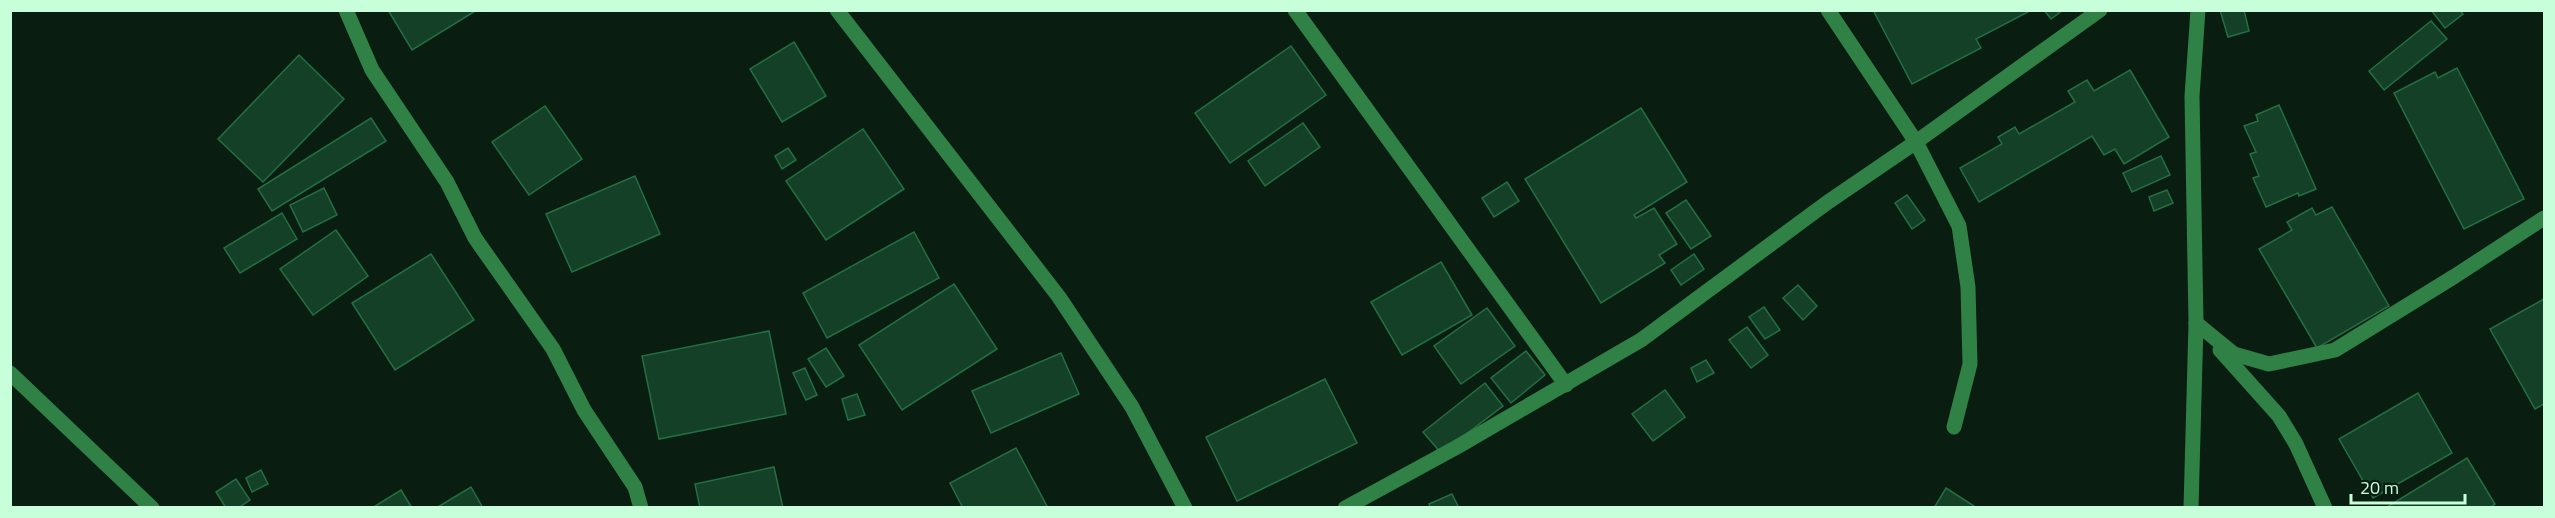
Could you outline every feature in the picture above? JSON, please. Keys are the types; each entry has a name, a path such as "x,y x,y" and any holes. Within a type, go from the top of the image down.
{"street":[{"path":"346,10 372,70 447,183 475,238 554,349 584,410 635,487 640,507"},
{"path":"837,10 1059,297 1132,407 1185,507"},
{"path":"1295,10 1566,385"},
{"path":"1828,10 1917,142 1959,226 1968,287 1970,364 1954,427"},
{"path":"1345,507 1457,447 1641,340 1828,202 1917,142 2100,10"},
{"path":"2191,507 2196,323 2192,96 2198,10"},
{"path":"2196,323 2234,354 2270,364 2335,350 2544,218"},
{"path":"2196,323 2279,416 2296,444 2325,507"},
{"path":"10,374 152,507"}],"building":[{"path":"388,10 477,10 412,50"},
{"path":"1873,10 2027,10 2028,12 1976,39 1981,48 1912,84"},
{"path":"2044,10 2063,10 2051,19"},
{"path":"2220,10 2244,10 2249,31 2228,37"},
{"path":"2431,10 2460,10 2463,14 2445,28"},
{"path":"2431,21 2447,39 2384,90 2369,71"},
{"path":"794,42 826,96 782,122 750,69"},
{"path":"1291,46 1326,95 1230,163 1195,113"},
{"path":"299,55 344,99 263,182 218,139"},
{"path":"2457,68 2524,199 2464,229 2394,93 2435,72 2438,78"},
{"path":"2130,70 2169,137 2124,164 2115,149 2104,155 2092,136 1979,202 1960,168 2002,144 1998,137 2015,127 2019,134 2075,102 2068,91 2087,80 2094,91"},
{"path":"2279,105 2316,189 2299,196 2298,193 2266,207 2253,178 2259,176 2250,154 2256,152 2244,126 2258,121 2256,115"},
{"path":"545,106 582,159 529,195 492,142"},
{"path":"1641,108 1687,182 1634,215 1636,218 1654,208 1677,244 1659,255 1665,263 1601,303 1525,179"},
{"path":"371,118 386,141 272,211 258,189"},
{"path":"1303,123 1320,147 1265,186 1248,161"},
{"path":"863,129 904,189 826,240 786,181"},
{"path":"788,148 796,160 782,169 775,156"},
{"path":"2161,156 2170,175 2132,192 2123,173"},
{"path":"635,176 660,234 572,272 546,214"},
{"path":"1507,182 1519,201 1494,217 1482,198"},
{"path":"324,188 337,215 303,232 290,205"},
{"path":"2167,190 2173,203 2154,211 2149,197"},
{"path":"1907,195 1925,220 1912,229 1895,203"},
{"path":"1686,200 1711,236 1691,249 1666,213"},
{"path":"2332,207 2389,306 2317,348 2259,249 2292,230 2287,222 2312,208 2316,215"},
{"path":"282,213 297,239 240,273 224,248"},
{"path":"336,230 368,276 313,315 280,269"},
{"path":"914,232 939,278 827,338 803,293"},
{"path":"431,254 474,320 395,370 352,303"},
{"path":"1694,254 1704,269 1681,285 1671,270"},
{"path":"1441,262 1472,315 1402,355 1371,302"},
{"path":"954,284 997,349 902,410 859,345"},
{"path":"1798,285 1817,306 1803,320 1783,298"},
{"path":"2544,299 2544,404 2535,409 2490,329"},
{"path":"1764,307 1780,330 1765,339 1749,317"},
{"path":"1487,308 1515,346 1461,384 1434,346"},
{"path":"1747,327 1768,355 1751,368 1729,340"},
{"path":"769,331 786,414 659,439 642,356"},
{"path":"826,348 844,376 826,387 808,359"},
{"path":"1526,351 1545,375 1511,403 1491,378"},
{"path":"1061,353 1079,394 991,433 972,391"},
{"path":"1706,360 1714,373 1697,382 1691,368"},
{"path":"805,368 817,395 806,400 793,373"},
{"path":"1325,379 1357,443 1237,501 1206,437"},
{"path":"1485,383 1503,406 1441,453 1423,432"},
{"path":"1665,390 1685,417 1653,441 1632,414"},
{"path":"2418,393 2452,453 2373,498 2339,439"},
{"path":"857,394 865,415 848,420 842,399"},
{"path":"1016,448 1048,508 963,508 950,483"},
{"path":"2467,458 2495,504 2489,508 2387,507"},
{"path":"774,467 783,508 700,508 695,484"},
{"path":"261,470 268,484 252,492 246,478"},
{"path":"236,479 250,500 238,508 226,508 216,492"},
{"path":"471,487 483,508 436,508"},
{"path":"1946,488 1977,508 1934,508"},
{"path":"401,490 412,508 372,508"},
{"path":"1452,494 1459,508 1430,508 1429,504"}]}
